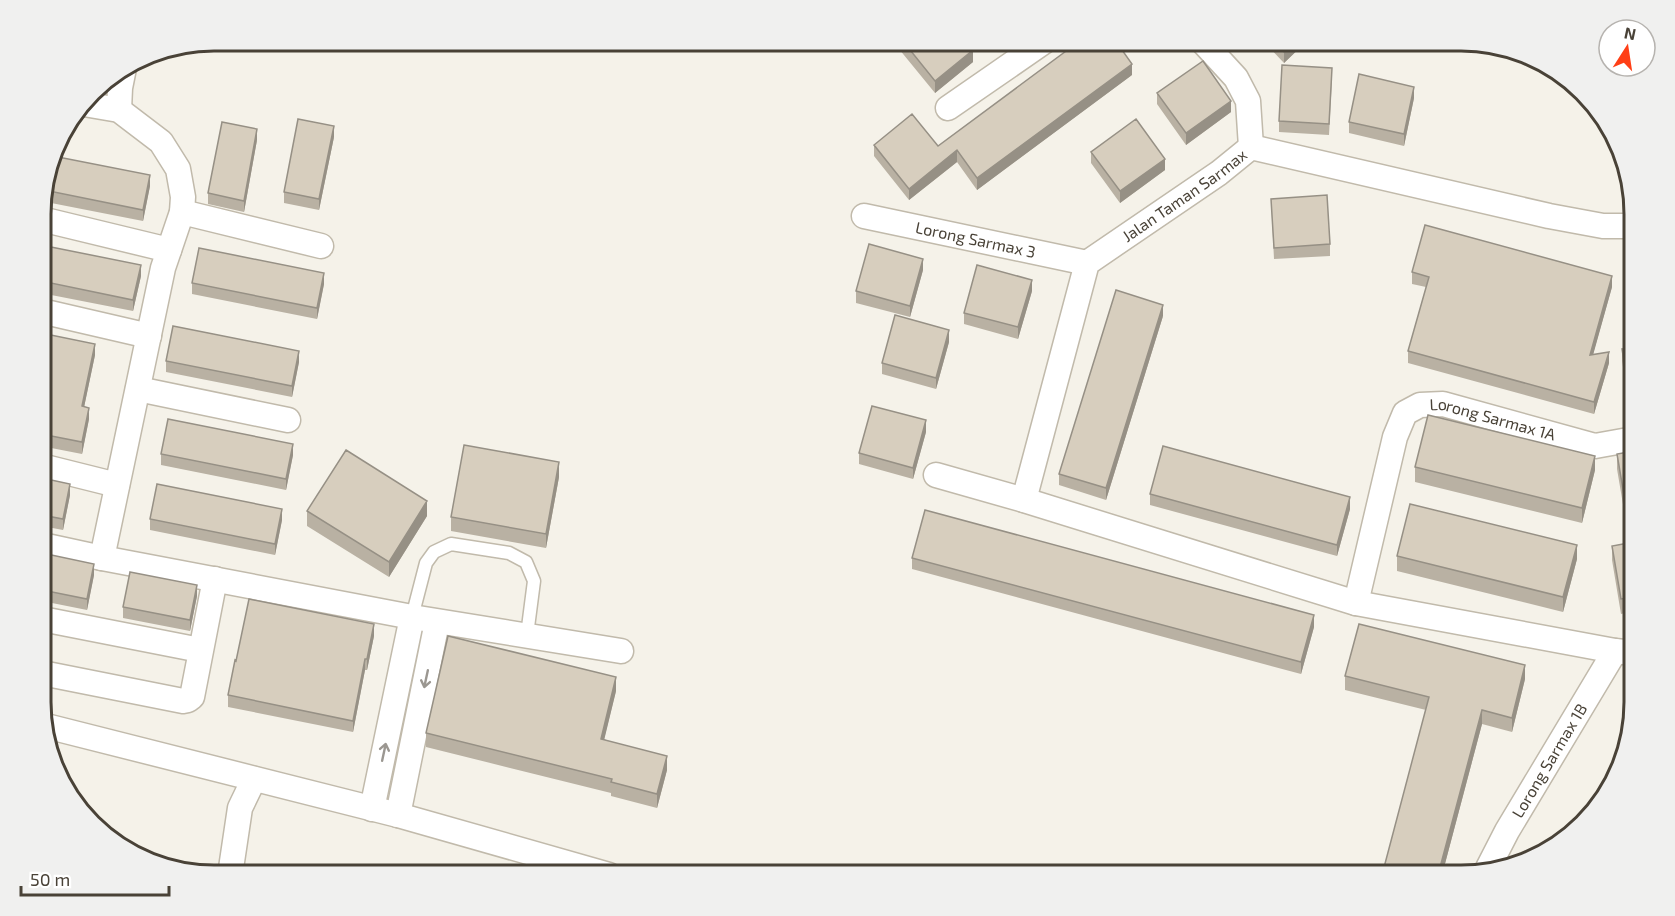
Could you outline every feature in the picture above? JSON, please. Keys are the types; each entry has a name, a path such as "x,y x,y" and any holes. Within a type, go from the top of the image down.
{"street":[{"path":"948,108 1029,51"},
{"path":"1212,51 1236,78 1248,101 1251,147"},
{"path":"118,110 122,79"},
{"path":"92,105 118,110 161,142 178,168 183,197 182,212 163,268 102,558"},
{"name":"Jalan Taman Sarmax","path":"1087,263 1219,173 1251,147 1549,216 1603,226 1624,226"},
{"path":"182,212 321,246"},
{"name":"Lorong Sarmax 3","path":"864,216 1087,263"},
{"path":"51,221 169,250"},
{"path":"1024,500 1087,263"},
{"path":"51,313 149,336"},
{"path":"138,389 288,420"},
{"name":"Lorong Sarmax 1A","path":"1356,603 1395,437 1405,413 1420,405 1443,404 1595,446 1624,441"},
{"path":"51,468 117,485"},
{"path":"936,475 1356,603 1624,652"},
{"path":"51,547 412,618 621,651"},
{"path":"51,675 183,701 188,700 192,696 214,579"},
{"path":"372,809 412,618"},
{"path":"51,621 200,650"},
{"path":"398,815 437,622"},
{"name":"Lorong Sarmax 1B","path":"1492,862 1507,831 1624,654"},
{"path":"53,728 398,815 574,865"},
{"path":"232,865 240,808 254,779"}],"lane":[{"path":"412,618 426,563 434,552 451,544 509,553 526,562 534,581 527,635"}],"building":[{"path":"911,51 972,51 935,81"},
{"path":"1066,51 1123,51 1132,64 977,178 957,150 909,189 874,145 912,114 938,146"},
{"path":"1203,61 1231,101 1186,133 1157,93"},
{"path":"1282,65 1332,68 1329,124 1279,121"},
{"path":"1359,74 1414,87 1404,134 1349,122"},
{"path":"298,119 334,126 319,199 284,192"},
{"path":"1136,119 1165,159 1120,191 1091,152"},
{"path":"222,122 257,129 244,201 208,193"},
{"path":"61,158 150,175 143,210 52,192"},
{"path":"1327,195 1330,244 1274,248 1271,199"},
{"path":"1425,225 1612,276 1590,355 1609,352 1594,402 1408,351 1429,277 1412,272"},
{"path":"869,244 923,259 910,306 856,291"},
{"path":"51,247 141,265 133,300 51,283"},
{"path":"199,248 324,273 317,308 192,283"},
{"path":"977,265 1032,280 1018,327 964,313"},
{"path":"1116,290 1163,305 1106,488 1059,474"},
{"path":"895,315 949,330 936,378 882,363"},
{"path":"173,326 299,351 292,386 166,361"},
{"path":"51,335 95,344 82,406 89,408 82,442 51,436"},
{"path":"872,406 926,420 913,468 859,453"},
{"path":"1428,415 1595,456 1582,508 1415,467"},
{"path":"168,419 293,444 286,479 161,454"},
{"path":"464,445 559,462 546,534 451,517"},
{"path":"1163,446 1350,497 1337,545 1150,494"},
{"path":"346,450 427,501 389,562 307,511"},
{"path":"1624,453 1624,495 1617,454"},
{"path":"51,480 70,484 63,519 51,517"},
{"path":"157,484 282,509 275,544 150,519"},
{"path":"1410,504 1577,545 1563,597 1397,556"},
{"path":"925,510 1314,615 1301,662 912,558"},
{"path":"1624,544 1624,599 1621,599 1612,546"},
{"path":"51,555 94,564 87,599 51,592"},
{"path":"130,572 197,585 190,620 123,607"},
{"path":"249,599 374,624 353,721 228,695"},
{"path":"1359,624 1525,665 1512,718 1482,710 1441,865 1385,865 1429,697 1345,676"},
{"path":"448,636 616,677 601,739 667,756 657,794 611,782 612,779 426,733"}]}
